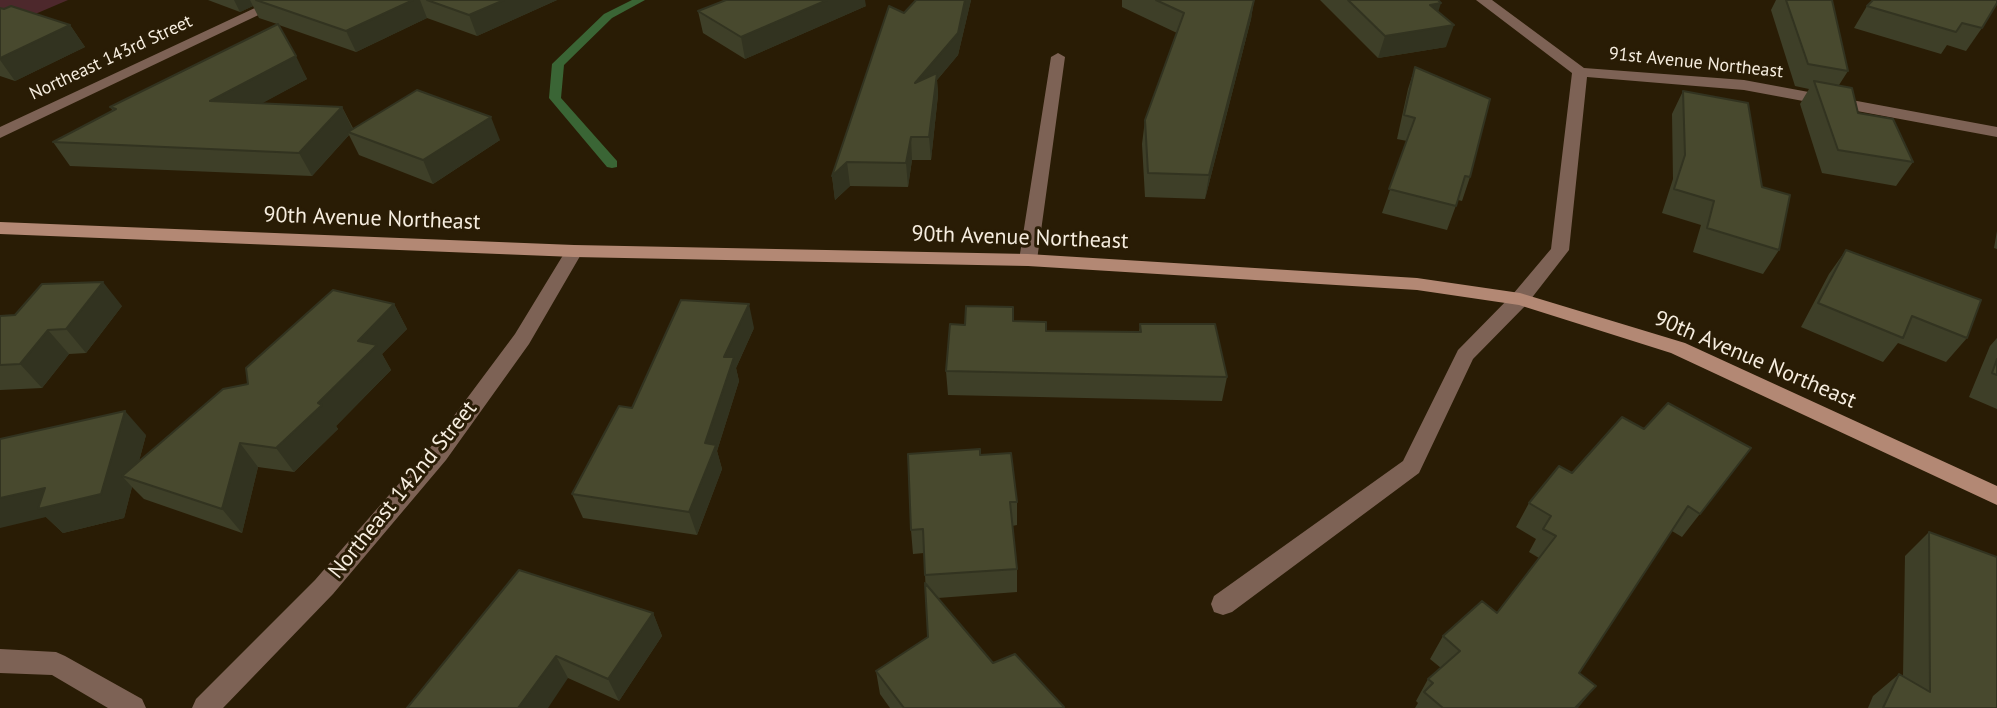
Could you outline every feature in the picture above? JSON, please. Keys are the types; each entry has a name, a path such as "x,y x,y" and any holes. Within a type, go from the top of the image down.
{"street":[{"name":"Northeast 143rd Street","path":"0,133 283,0"},
{"path":"1223,604 1411,467 1465,355 1520,299 1560,250 1580,72 1483,0"},
{"path":"1028,260 1058,57"},
{"name":"91st Avenue Northeast","path":"1580,72 1744,85 1997,132"},
{"name":"90th Avenue Northeast","path":"0,228 574,251 1028,260 1417,284 1520,299 1678,348 1997,496"},
{"name":"Northeast 142nd Street","path":"205,708 324,587 438,454 522,339 574,251"},
{"path":"0,661 56,664 133,708"}],"shaded area":[{"path":"0,0 68,0 0,29"}],"building":[{"path":"256,0 413,0 346,31"},
{"path":"427,0 504,0 469,15"},
{"path":"726,0 827,0 741,37 698,11"},
{"path":"916,0 965,0 958,33 915,83 937,73 929,137 911,137 906,163 847,162 832,176 889,6 904,13"},
{"path":"1156,0 1254,0 1209,175 1148,173 1145,120 1184,13"},
{"path":"1348,0 1438,0 1441,3 1430,5 1454,25 1385,36"},
{"path":"1786,0 1832,0 1848,71 1808,64"},
{"path":"1873,0 1997,0 1997,3 1982,28 1962,23 1956,32 1867,6"},
{"path":"11,6 70,25 0,58 0,8"},
{"path":"278,24 296,56 210,101 342,107 299,153 53,142 116,109 110,107"},
{"path":"1415,67 1490,99 1470,177 1465,176 1456,206 1389,189 1415,118 1404,115"},
{"path":"1814,81 1852,88 1858,113 1893,119 1913,162 1838,150"},
{"path":"417,90 491,117 423,160 348,132"},
{"path":"1683,91 1748,103 1762,187 1790,195 1779,250 1707,228 1714,201 1674,189 1685,155"},
{"path":"1846,250 1981,300 1967,338 1912,316 1903,338 1818,303"},
{"path":"103,282 66,329 48,330 20,364 0,365 0,316 15,315 42,284"},
{"path":"333,290 394,304 358,341 377,345 318,403 322,405 276,448 240,443 222,509 122,476 223,389 248,384 246,368"},
{"path":"681,300 749,304 724,357 734,357 705,443 716,445 689,512 572,494 619,406 632,408"},
{"path":"966,306 1013,307 1013,321 1046,322 1046,331 1141,332 1140,324 1215,324 1227,377 946,371 950,324 965,325"},
{"path":"1668,403 1751,448 1700,514 1688,506 1579,673 1596,686 1575,708 1443,708 1424,692 1433,683 1428,679 1460,651 1443,636 1482,601 1497,613 1556,536 1543,529 1551,516 1529,503 1559,466 1572,473 1622,417 1644,429"},
{"path":"125,411 101,494 38,509 45,488 0,498 0,439"},
{"path":"980,449 980,455 1011,453 1017,502 1010,502 1017,569 925,575 923,529 911,530 908,454"},
{"path":"1929,532 1997,557 1997,708 1883,708 1899,674 1930,692"},
{"path":"519,570 653,613 608,679 556,656 518,708 407,708"},
{"path":"925,583 993,663 1015,654 1064,707 904,708 876,671 928,637"}],"waterway":[{"path":"612,164 555,98 558,64 608,16 640,0"}]}
